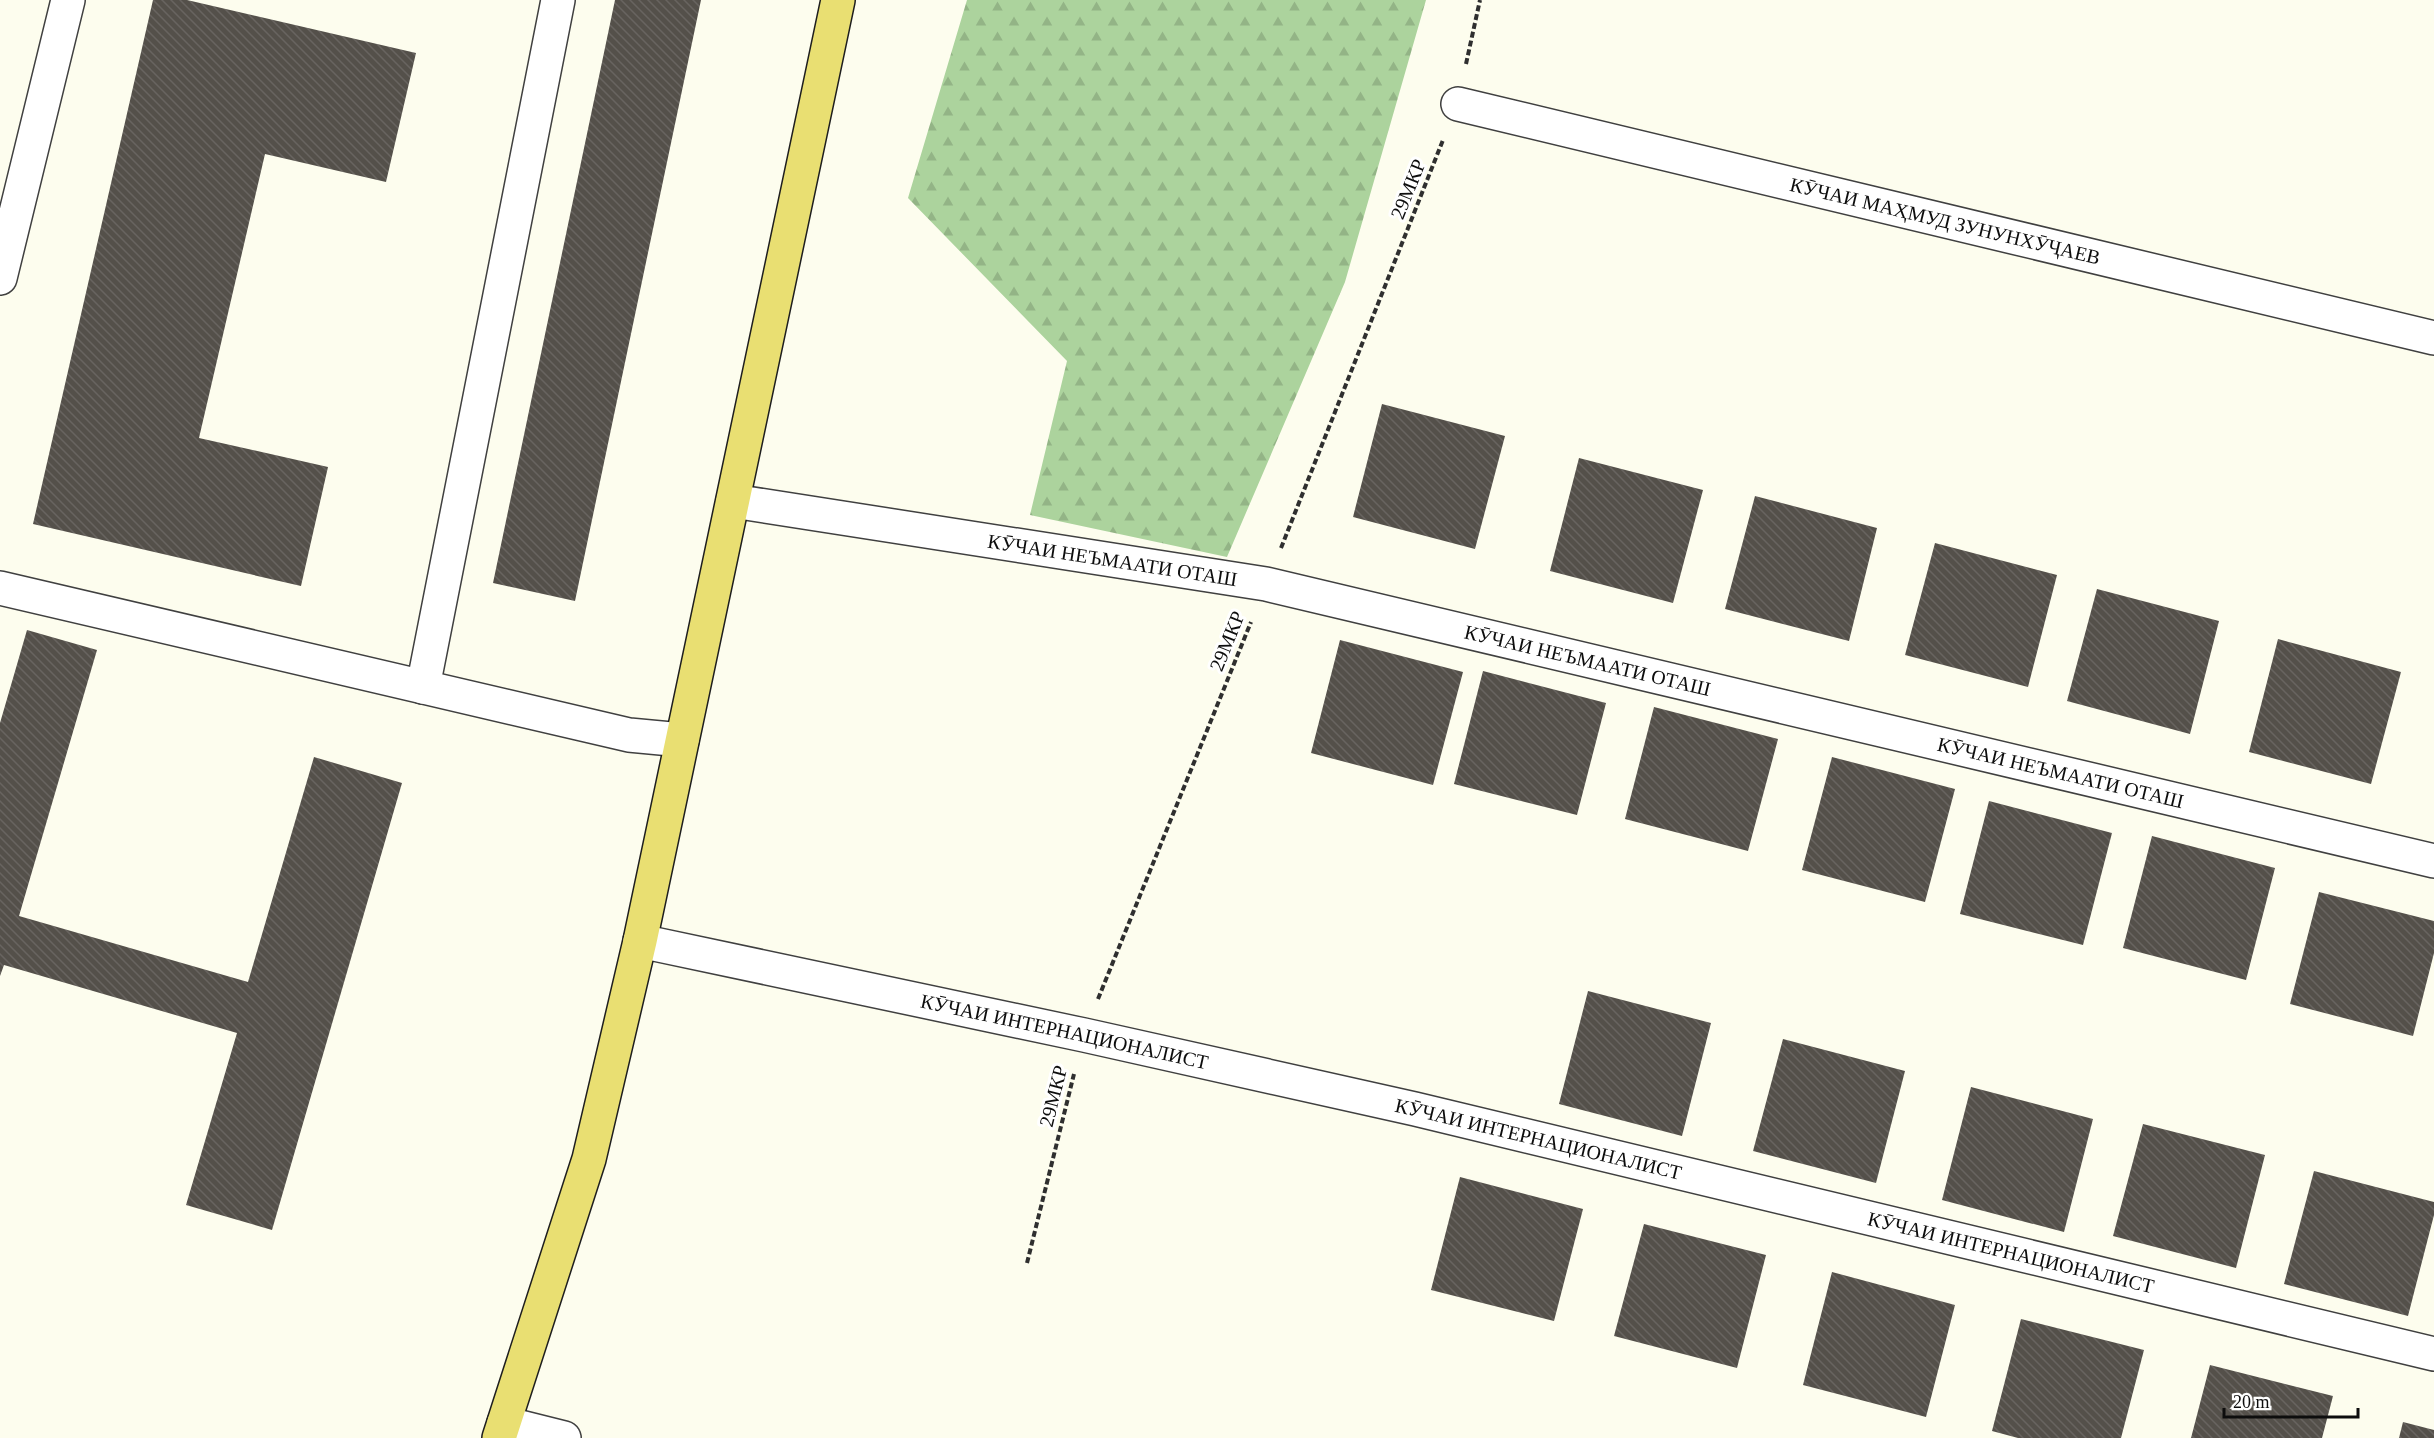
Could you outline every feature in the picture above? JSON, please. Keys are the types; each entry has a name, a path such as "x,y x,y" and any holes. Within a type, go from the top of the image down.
{"main road":[{"path":"501,1430 589,1159 640,941 838,0"}],"street":[{"path":"0,278 68,0"},
{"path":"423,687 558,0"},
{"name":"КӮЧАИ МАҲМУД ЗУНУНХӮҶАЕВ","path":"1458,104 2434,338"},
{"name":"КӮЧАИ НЕЪМААТИ ОТАШ","path":"733,501 1266,584 2434,861"},
{"path":"0,588 629,735 682,740"},
{"name":"КӮЧАИ ИНТЕРНАЦИОНАЛИСТ","path":"640,941 1084,1035 1415,1109 2434,1354"},
{"path":"501,1430 564,1438"}],"path":[{"name":"29МКР","path":"1027,1263 1084,1035 1458,104 1480,0"}],"green space":[{"path":"967,0 1426,0 1345,282 1227,557 1030,515 1067,361 908,198"}],"building":[{"path":"153,0 187,0 416,53 386,182 265,154 199,438 328,467 301,586 33,524"},
{"path":"615,0 701,0 575,601 493,583"},
{"path":"1382,404 1505,436 1475,549 1353,517"},
{"path":"1579,458 1703,490 1673,603 1550,571"},
{"path":"1755,496 1877,528 1849,641 1725,609"},
{"path":"1935,543 2057,575 2028,687 1905,655"},
{"path":"2097,589 2219,621 2190,734 2067,701"},
{"path":"27,630 97,650 19,916 248,982 314,757 402,783 272,1230 186,1205 237,1033 4,965 0,976 0,723"},
{"path":"2278,639 2401,672 2371,784 2249,752"},
{"path":"1340,640 1463,672 1433,785 1311,753"},
{"path":"1483,671 1606,703 1577,815 1454,784"},
{"path":"1654,707 1778,739 1748,851 1625,819"},
{"path":"1832,757 1955,789 1925,902 1802,870"},
{"path":"1989,801 2112,833 2083,945 1960,914"},
{"path":"2152,836 2275,868 2246,980 2123,948"},
{"path":"2319,892 2434,921 2434,953 2413,1036 2290,1004"},
{"path":"1588,991 1711,1023 1682,1136 1559,1104"},
{"path":"1783,1039 1905,1071 1876,1183 1753,1151"},
{"path":"1971,1087 2093,1119 2064,1232 1942,1200"},
{"path":"2143,1124 2265,1155 2236,1268 2113,1236"},
{"path":"2314,1171 2434,1202 2434,1215 2408,1316 2284,1284"},
{"path":"1460,1177 1583,1209 1554,1321 1431,1290"},
{"path":"1644,1224 1766,1255 1737,1368 1614,1336"},
{"path":"1832,1272 1955,1305 1926,1417 1803,1385"},
{"path":"2021,1319 2144,1350 2121,1438 2018,1438 1992,1431"},
{"path":"2210,1365 2333,1396 2322,1438 2191,1438"},
{"path":"2403,1422 2434,1430 2434,1438 2399,1438"}]}
